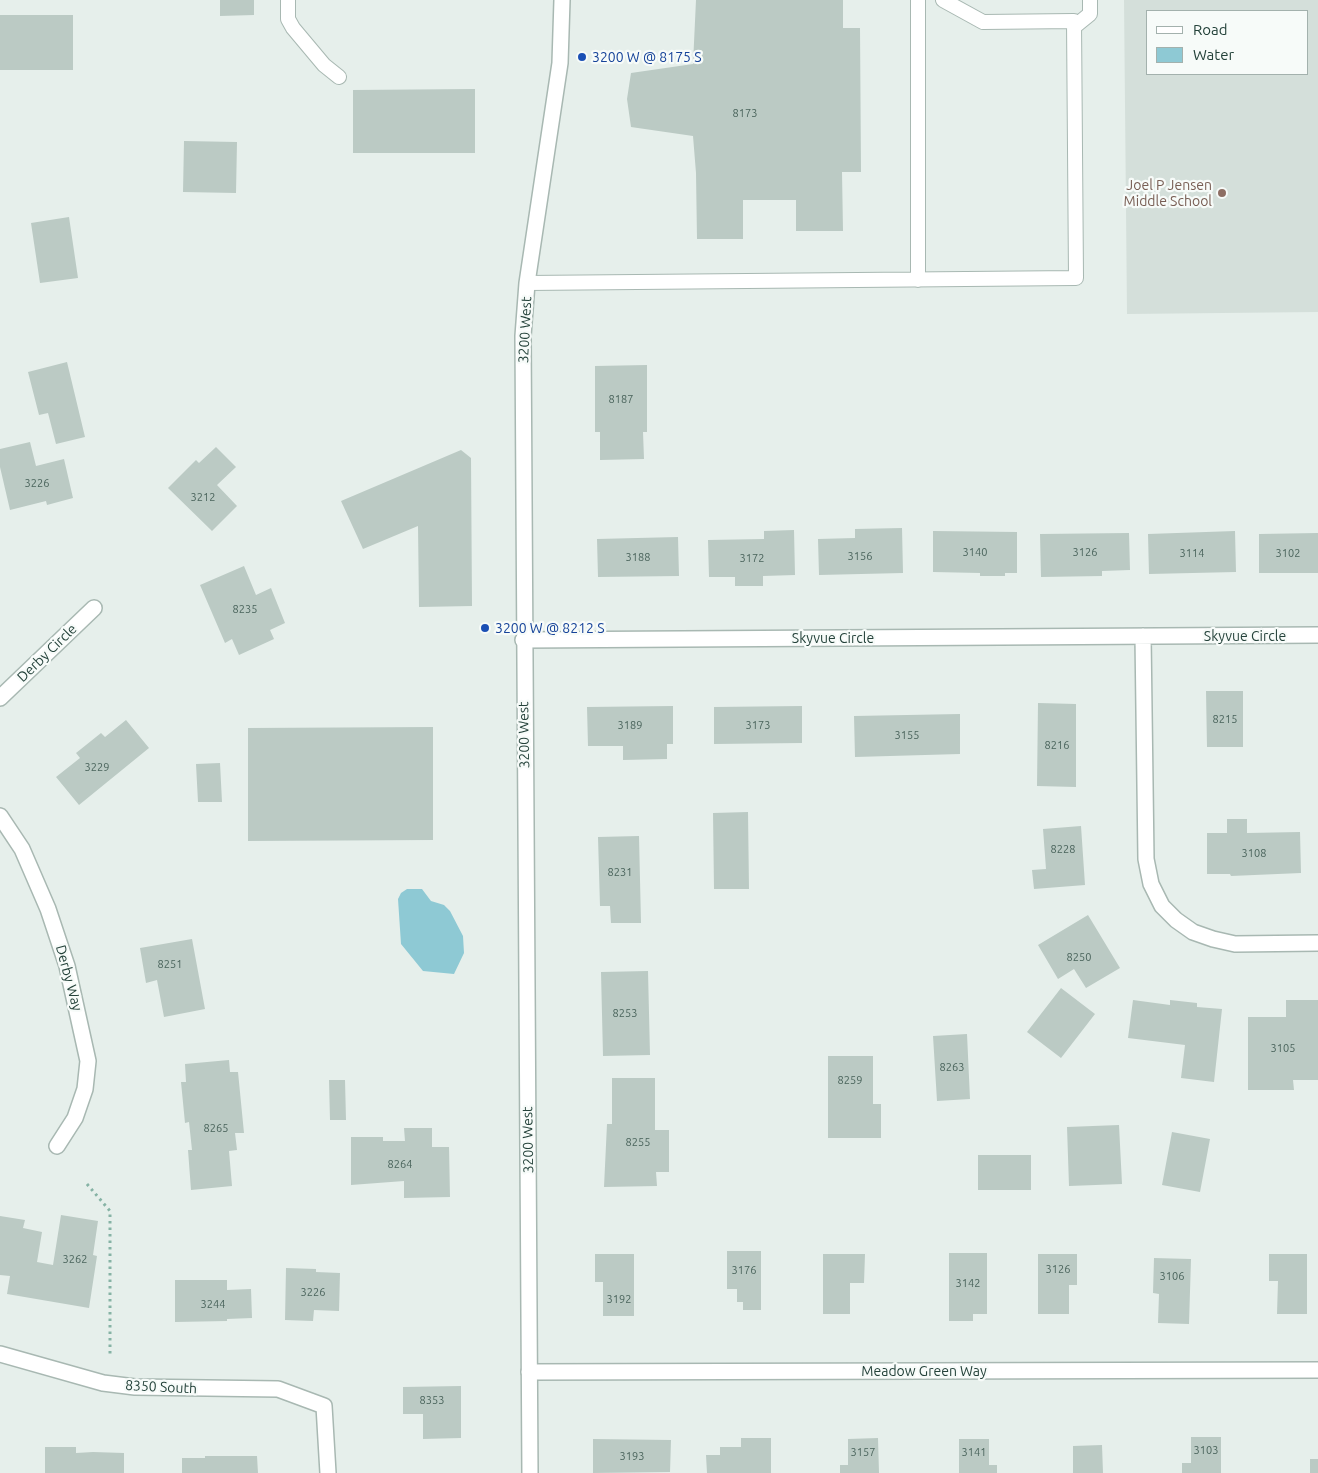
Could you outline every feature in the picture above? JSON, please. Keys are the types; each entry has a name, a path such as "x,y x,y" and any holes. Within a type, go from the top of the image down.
{"street":[{"name":"3200 West","path":"530,1473 523,640 523,336 527,283 560,63 562,0"},
{"name":"Derby Circle","path":"0,698 94,608"},
{"name":"Skyvue Circle","path":"523,640 1318,635"},
{"path":"1143,636 1146,859 1151,884 1162,906 1176,920 1193,932 1234,944 1318,943"},
{"name":"Derby Way","path":"0,816 22,849 48,909 67,966 88,1060 85,1089 75,1118 57,1146"},
{"name":"8350 South","path":"0,1354 103,1384 144,1387 278,1389 324,1406 328,1473"},
{"name":"Meadow Green Way","path":"529,1372 1318,1370"}],"lane":[{"path":"288,0 288,20 292,28 324,65 339,77"},
{"path":"918,0 918,280"},
{"path":"527,283 1076,278 1074,21 983,22 943,0"},
{"path":"1074,27 1090,14 1090,0"}],"path":[{"path":"87,1184 110,1211 110,1358"}],"shaded area":[{"name":"Joel P Jensen Middle School","path":"1124,0 1318,0 1318,312 1127,314"}],"water":[{"path":"407,889 422,889 431,901 444,905 450,911 463,936 464,953 454,974 423,971 401,944 398,899 401,893"}],"building":[{"path":"220,0 254,0 254,15 220,16"},
{"path":"696,0 843,0 843,28 860,28 861,172 842,172 843,231 796,231 796,200 743,200 743,239 697,239 696,173 693,136 631,127 627,99 631,73 693,64"},
{"path":"0,15 73,15 73,70 0,70"},
{"path":"475,89 475,153 353,153 353,90"},
{"path":"184,141 237,142 236,193 183,192"},
{"path":"69,217 78,278 40,283 31,223"},
{"path":"67,362 85,437 56,444 48,413 39,415 28,372"},
{"path":"647,365 647,432 643,432 644,459 600,460 600,432 595,432 595,366"},
{"path":"30,442 36,466 64,459 73,498 47,505 46,501 10,510 0,467 0,449"},
{"path":"216,447 236,467 217,485 237,506 212,531 168,488 196,460 199,463"},
{"path":"461,450 471,458 472,606 419,607 418,526 363,549 341,501"},
{"path":"902,528 903,573 819,575 818,539 855,538 855,529"},
{"path":"794,530 795,575 763,576 763,586 735,586 735,577 709,577 708,540 764,539 764,531"},
{"path":"933,531 1017,532 1017,573 1005,573 1005,576 980,576 980,573 933,572"},
{"path":"1235,531 1236,572 1149,574 1148,534"},
{"path":"1129,533 1130,570 1102,571 1102,576 1041,577 1040,534"},
{"path":"1318,533 1318,573 1259,573 1259,534"},
{"path":"678,537 679,576 598,577 597,539"},
{"path":"244,566 256,595 271,588 285,623 270,630 274,639 239,655 232,639 225,643 200,585"},
{"path":"1206,691 1243,691 1243,747 1207,747"},
{"path":"1038,703 1076,704 1076,787 1037,786"},
{"path":"673,706 673,744 667,744 667,759 623,760 623,746 588,746 587,707"},
{"path":"802,706 802,743 714,744 714,707"},
{"path":"960,714 960,754 855,757 854,716"},
{"path":"126,720 149,748 79,805 56,777 80,758 76,753 101,733 105,737"},
{"path":"433,727 433,840 248,841 248,728"},
{"path":"220,763 222,802 198,802 196,764"},
{"path":"748,812 749,889 714,889 713,813"},
{"path":"1227,819 1247,819 1247,833 1300,832 1301,873 1231,876 1230,874 1207,874 1207,833 1227,833"},
{"path":"1081,826 1085,885 1034,889 1032,870 1046,869 1043,829"},
{"path":"639,836 641,923 611,923 610,906 600,906 598,837"},
{"path":"1088,915 1120,968 1086,988 1074,969 1058,979 1038,945"},
{"path":"192,939 205,1009 164,1017 157,980 146,983 140,948"},
{"path":"648,971 650,1055 603,1056 601,972"},
{"path":"1061,988 1095,1014 1061,1058 1027,1032"},
{"path":"1133,1000 1170,1005 1170,1000 1197,1003 1197,1007 1222,1009 1214,1082 1181,1078 1185,1045 1128,1038"},
{"path":"1286,1000 1318,1000 1318,1080 1293,1080 1294,1090 1248,1090 1248,1017 1286,1017"},
{"path":"967,1034 970,1099 937,1101 933,1036"},
{"path":"828,1056 873,1056 873,1104 881,1104 881,1138 828,1138"},
{"path":"229,1060 230,1072 238,1072 244,1133 235,1133 237,1150 229,1151 232,1186 191,1190 188,1150 192,1150 189,1122 185,1123 181,1082 186,1082 185,1064"},
{"path":"612,1078 655,1078 655,1130 669,1130 669,1172 656,1172 657,1186 604,1187 607,1124 612,1124"},
{"path":"329,1080 345,1080 346,1120 330,1120"},
{"path":"1119,1125 1122,1184 1069,1186 1067,1127"},
{"path":"404,1128 432,1128 432,1147 449,1147 450,1197 404,1198 404,1181 351,1185 351,1137 383,1137 383,1141 405,1141"},
{"path":"1172,1132 1210,1139 1200,1192 1162,1185"},
{"path":"978,1155 1031,1155 1031,1190 978,1190"},
{"path":"61,1215 98,1221 93,1255 97,1256 89,1308 7,1294 10,1276 0,1275 0,1216 25,1220 23,1228 42,1232 37,1262 53,1265"},
{"path":"727,1251 761,1251 761,1310 743,1310 743,1302 737,1302 737,1289 727,1289"},
{"path":"949,1253 987,1253 987,1314 973,1314 973,1321 949,1321"},
{"path":"595,1254 634,1254 634,1316 603,1316 603,1282 595,1282"},
{"path":"823,1254 865,1254 864,1283 850,1283 850,1314 823,1314"},
{"path":"1038,1254 1077,1254 1077,1285 1069,1285 1069,1314 1038,1314"},
{"path":"1269,1254 1307,1254 1307,1314 1277,1314 1278,1281 1269,1281"},
{"path":"1154,1258 1191,1259 1189,1324 1158,1323 1159,1294 1153,1293"},
{"path":"286,1268 316,1269 316,1272 340,1273 339,1311 314,1310 313,1321 285,1320"},
{"path":"175,1280 227,1280 227,1290 251,1289 252,1318 227,1319 227,1321 175,1322"},
{"path":"461,1386 461,1438 423,1439 423,1414 403,1414 403,1387"},
{"path":"1191,1437 1221,1437 1221,1473 1182,1473 1182,1463 1191,1463"},
{"path":"741,1438 771,1438 771,1473 707,1473 706,1455 720,1455 720,1447 741,1447"},
{"path":"878,1438 879,1473 840,1473 840,1465 848,1465 848,1439"},
{"path":"593,1439 671,1440 670,1472 593,1473"},
{"path":"959,1439 989,1439 989,1465 997,1465 997,1473 959,1473"},
{"path":"1102,1445 1103,1473 1073,1473 1073,1446"},
{"path":"45,1447 76,1447 76,1453 124,1453 124,1473 45,1473"},
{"path":"205,1456 257,1456 258,1473 182,1473 182,1458 205,1458"},
{"path":"1310,1459 1318,1459 1318,1473 1310,1473"}],"place":[{"name":"3200 W @ 8175 S","path":"582,57"},
{"name":"Joel P Jensen Middle School","path":"1222,193"},
{"name":"3200 W @ 8212 S","path":"485,628"}]}
